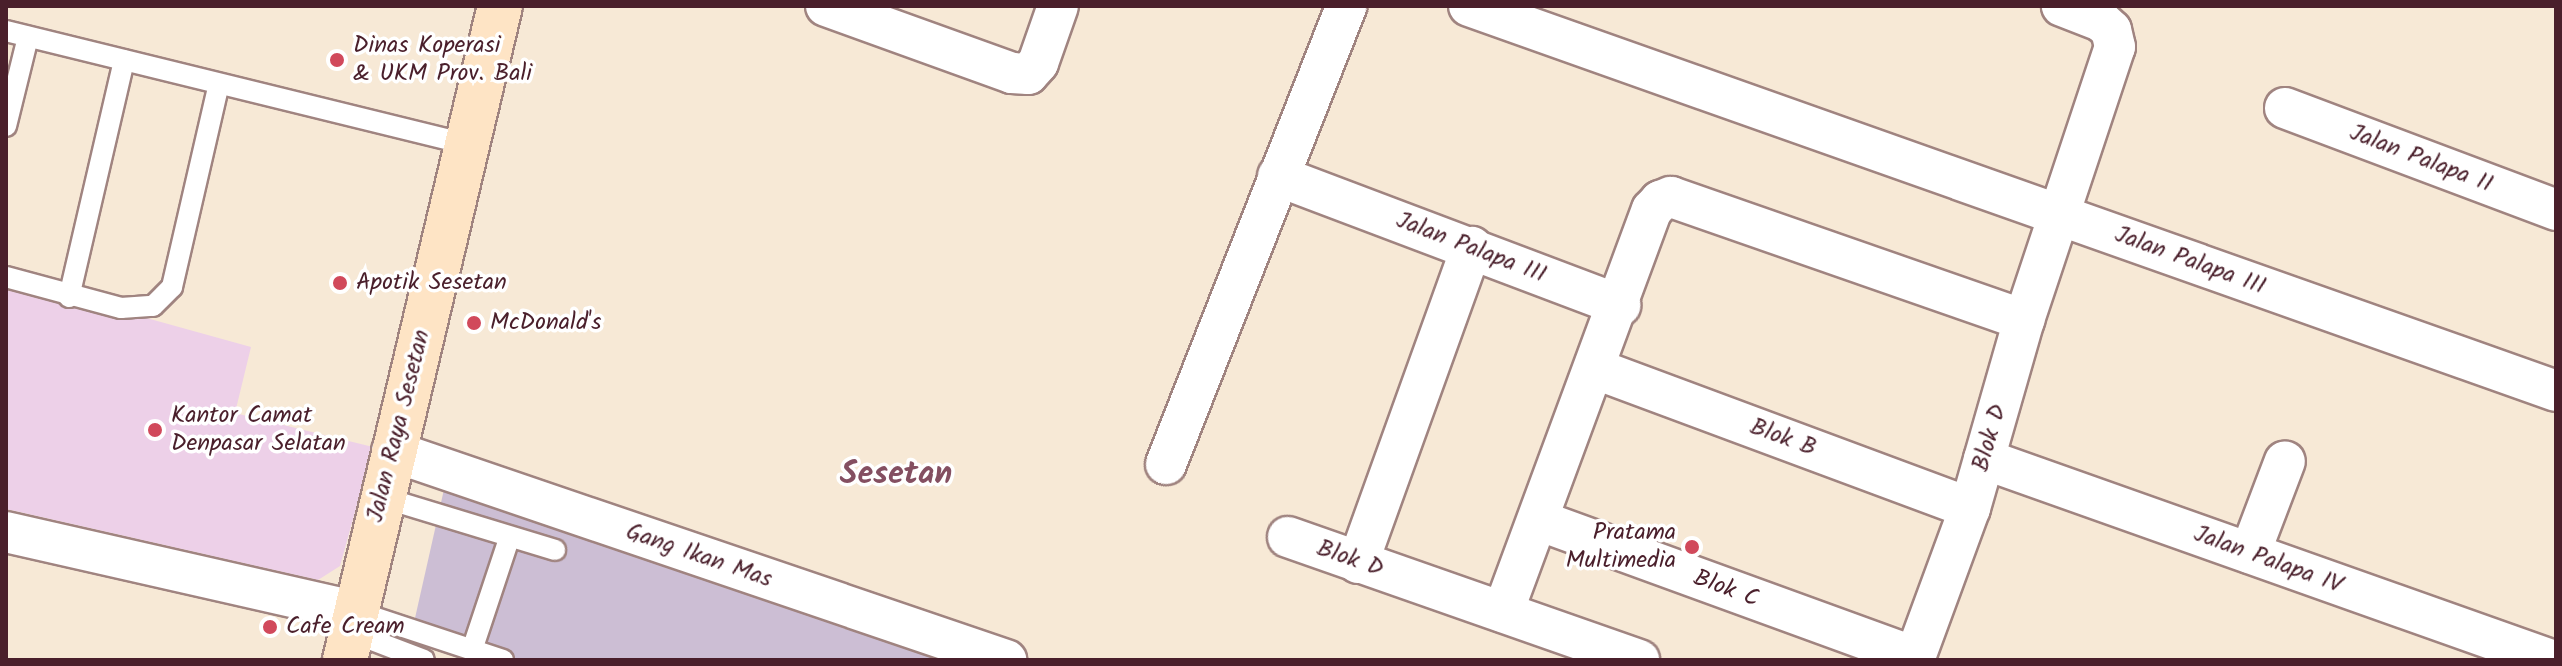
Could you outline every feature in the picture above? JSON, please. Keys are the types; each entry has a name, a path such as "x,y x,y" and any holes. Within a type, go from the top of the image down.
{"main road":[{"name":"Jalan Raya Sesetan","path":"350,634 500,6"}],"street":[{"path":"826,6 1012,73 1028,74 1038,63 1058,6"},
{"path":"1166,464 1346,6"},
{"name":"Jalan Palapa III","path":"1469,6 2556,391"},
{"path":"2059,214 2115,47 2111,30 2101,21 2062,6"},
{"name":"Jalan Palapa II","path":"2285,108 2556,210"},
{"name":"Jalan Palapa III","path":"1278,176 1620,305"},
{"path":"1503,612 1620,305 1652,210 1671,197 2024,320"},
{"name":"Blok D","path":"1914,659 1970,508 2024,320 2059,214"},
{"path":"1358,563 1472,247"},
{"name":"Blok B","path":"1596,369 1970,508"},
{"name":"Gang Ikan Mas","path":"392,451 1006,660"},
{"name":"Jalan Palapa IV","path":"1984,459 2551,660"},
{"path":"2250,553 2285,461"},
{"name":"Blok C","path":"1538,520 1914,659"},
{"path":"6,532 350,634"},
{"name":"Blok D","path":"1288,537 1639,660"}],"lane":[{"path":"6,31 467,144"},
{"path":"6,126 28,37"},
{"path":"69,297 124,60"},
{"path":"6,277 69,297 121,308 153,306 172,287 219,84"},
{"path":"381,497 509,539 555,550"},
{"path":"473,647 509,539"},
{"path":"350,634 473,647 503,660"},
{"path":"350,634 424,660"}],"shaded area":[{"name":"Kantor Camat Denpasar Selatan","path":"6,279 251,347 235,413 373,447 340,566 318,580 6,509"},
{"path":"447,476 963,660 493,660 413,627"}],"place":[{"name":"Dinas Koperasi & UKM Prov. Bali","path":"337,60"},
{"name":"Apotik Sesetan","path":"340,283"},
{"name":"McDonald's","path":"474,323"},
{"name":"Kantor Camat Denpasar Selatan","path":"155,430"},
{"name":"Pratama Multimedia","path":"1692,547"},
{"name":"Cafe Cream","path":"270,627"}],"district":[{"name":"Sesetan","path":"896,475"}]}
